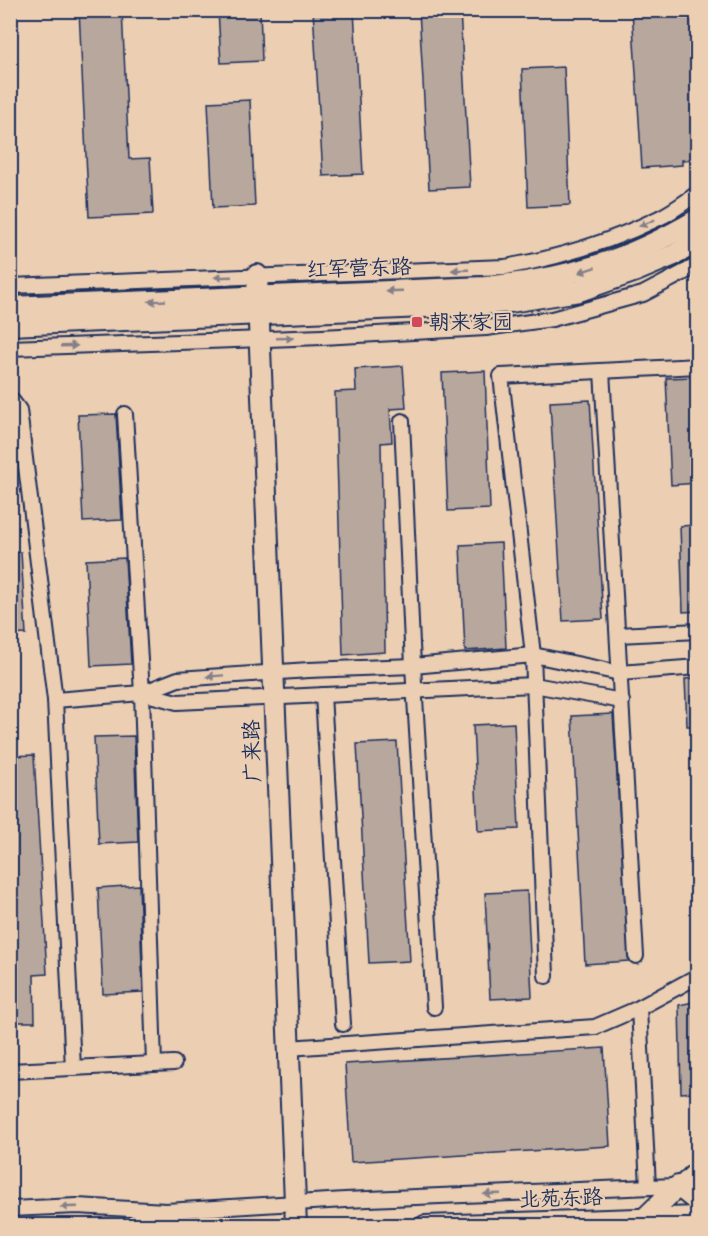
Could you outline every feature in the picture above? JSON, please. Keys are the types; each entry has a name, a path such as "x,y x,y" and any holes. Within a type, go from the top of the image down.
{"street":[{"path":"10,286 257,275 479,269 533,262 592,246 660,218 698,193"},
{"name":"红军营东路","path":"10,326 485,287 542,280 578,273 636,252 698,219"},
{"name":"红军营东路","path":"10,307 470,305 510,302 579,291 636,271 674,255 698,241"},
{"path":"10,348 486,328 552,319 643,294 698,265"},
{"name":"广来路","path":"257,275 296,1226"},
{"path":"546,976 532,655 501,376 698,366"},
{"path":"602,371 636,956"},
{"path":"10,398 19,411 55,700 73,1068"},
{"path":"125,414 142,693 154,1064"},
{"path":"402,421 414,691 434,1006"},
{"path":"618,636 698,631"},
{"path":"55,700 142,693 178,679 413,666 532,655 620,673 698,667"},
{"path":"142,693 177,702 534,685 621,701"},
{"path":"323,695 344,1024"},
{"path":"288,1048 595,1027 639,1008 698,976"},
{"path":"639,1008 648,1188"},
{"path":"10,1071 174,1063"},
{"path":"644,1219 688,1186 698,1167"},
{"path":"10,1209 77,1206 166,1211 688,1186"},
{"path":"688,1186 698,1202"},
{"name":"北苑东路","path":"425,1226 698,1217"}],"building":[{"path":"79,10 122,10 129,159 150,158 153,214 89,217"},
{"path":"218,10 260,10 262,61 221,63"},
{"path":"313,10 354,10 363,174 323,176"},
{"path":"419,10 460,10 470,187 429,189"},
{"path":"632,10 698,10 698,160 682,160 682,165 642,168"},
{"path":"564,67 570,205 528,207 522,69"},
{"path":"250,100 255,206 213,208 208,102"},
{"path":"403,366 406,408 390,409 392,442 381,443 385,652 343,655 335,392 356,391 355,369"},
{"path":"485,371 490,509 448,511 442,373"},
{"path":"698,377 698,483 671,485 666,378"},
{"path":"590,400 603,619 563,621 550,402"},
{"path":"116,414 122,520 83,522 78,415"},
{"path":"698,525 698,611 683,612 680,526"},
{"path":"501,543 506,648 465,651 460,545"},
{"path":"10,552 21,552 26,634 10,635"},
{"path":"125,558 131,664 91,666 86,560"},
{"path":"698,678 698,726 687,726 685,679"},
{"path":"613,714 629,961 585,964 572,716"},
{"path":"514,723 519,829 478,831 473,725"},
{"path":"134,736 138,842 99,844 94,737"},
{"path":"397,742 410,961 369,963 357,744"},
{"path":"34,755 47,974 34,975 35,1022 10,1022 10,756"},
{"path":"139,885 143,992 103,994 98,888"},
{"path":"527,891 532,997 490,999 485,893"},
{"path":"698,1001 698,1092 681,1093 679,1005"},
{"path":"604,1048 610,1146 351,1162 345,1064"}],"place":[{"name":"朝来家园","path":"417,322"}]}
